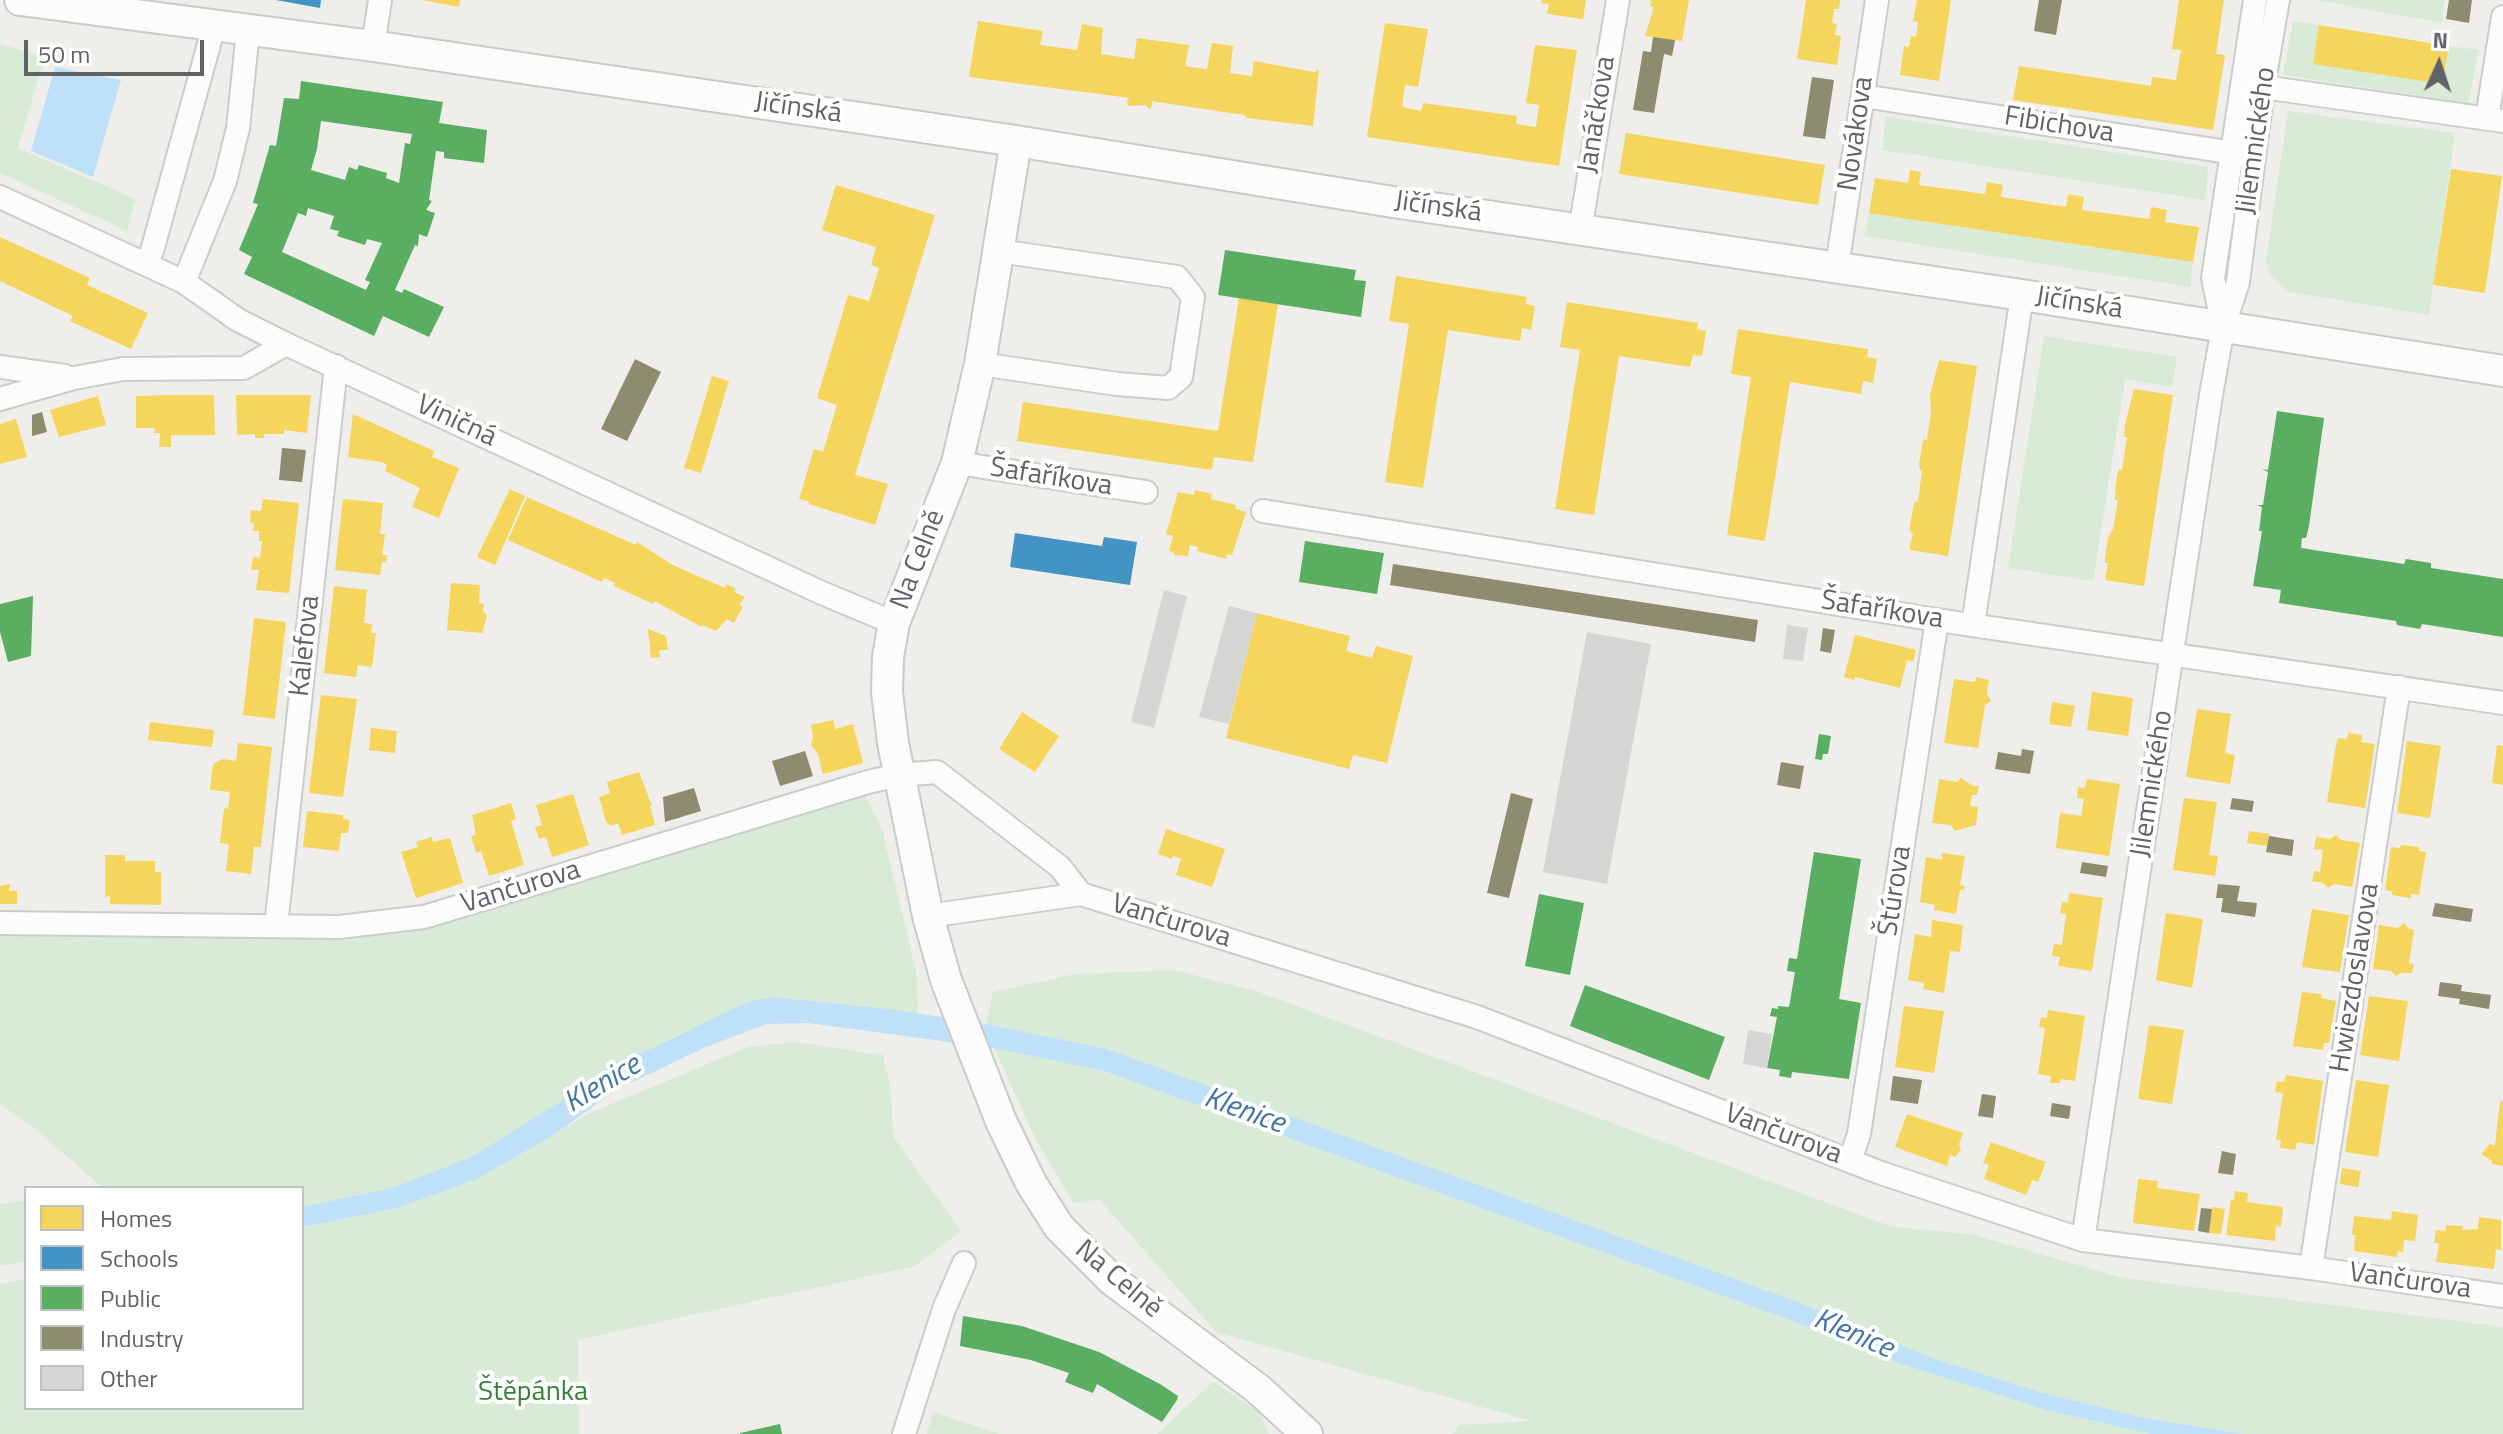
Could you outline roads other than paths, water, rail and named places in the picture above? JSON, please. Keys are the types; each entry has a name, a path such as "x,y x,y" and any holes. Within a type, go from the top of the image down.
{"street":[{"name":"Jičínská","path":"20,0 373,46 1016,141 1580,231 2022,295 2503,371"},
{"path":"373,46 380,0"},
{"name":"Janáčkova","path":"1580,231 1618,0"},
{"name":"Novákova","path":"1837,267 1877,0"},
{"name":"Jilemnického","path":"2083,1240 2211,395 2223,328 2238,282 2243,154 2255,0"},
{"name":"Jilemnického","path":"2243,154 2263,87 2278,0"},
{"path":"2263,87 2495,120 2503,17"},
{"path":"146,264 214,26"},
{"path":"184,282 225,181 238,128 248,31"},
{"name":"Fibichova","path":"1863,96 2243,154"},
{"name":"Na Celně","path":"1016,141 980,364 957,463 894,623 888,657 887,692 898,775 928,916 946,980 985,1081 1031,1183 1067,1236 1112,1280 1258,1389 1307,1434"},
{"name":"Viničná","path":"0,197 184,282 238,320 286,344 822,593 894,623"},
{"path":"980,364 1117,384 1168,388 1181,377 1193,297 1177,277 999,251"},
{"path":"1973,625 2022,295"},
{"path":"0,399 74,378 123,369 244,368 286,344"},
{"name":"Kalefova","path":"276,926 336,366"},
{"path":"0,367 74,378"},
{"name":"Šafaříkova","path":"957,463 1146,492"},
{"name":"Šafaříkova","path":"1263,511 1937,620 2503,703"},
{"name":"Štúrova","path":"1850,1161 1859,1134 1937,620"},
{"name":"Hwiezdoslavova","path":"2311,1268 2399,687"},
{"name":"Vančurova","path":"0,923 339,927 424,917 868,782 898,775 937,772 1060,867 1081,894"},
{"name":"Vančurova","path":"928,916 1081,894 1477,1017 1850,1161 2083,1240 2503,1296"},
{"path":"904,1434 944,1309 964,1263"}],"water":[{"path":"55,67 121,80 93,177 31,151"},
{"name":"Klenice","path":"772,997 896,1010 986,1024 1107,1049 1800,1303 1932,1358 2039,1392 2140,1417 2244,1434 2150,1434 2047,1410 1901,1364 1798,1323 1104,1071 994,1048 808,1023 767,1024 706,1047 617,1089 555,1134 477,1179 397,1208 304,1227 304,1207 395,1187 471,1157 560,1102 618,1060 653,1048 747,1002"}],"park label":[{"name":"Štěpánka","path":"533,1393"}]}
